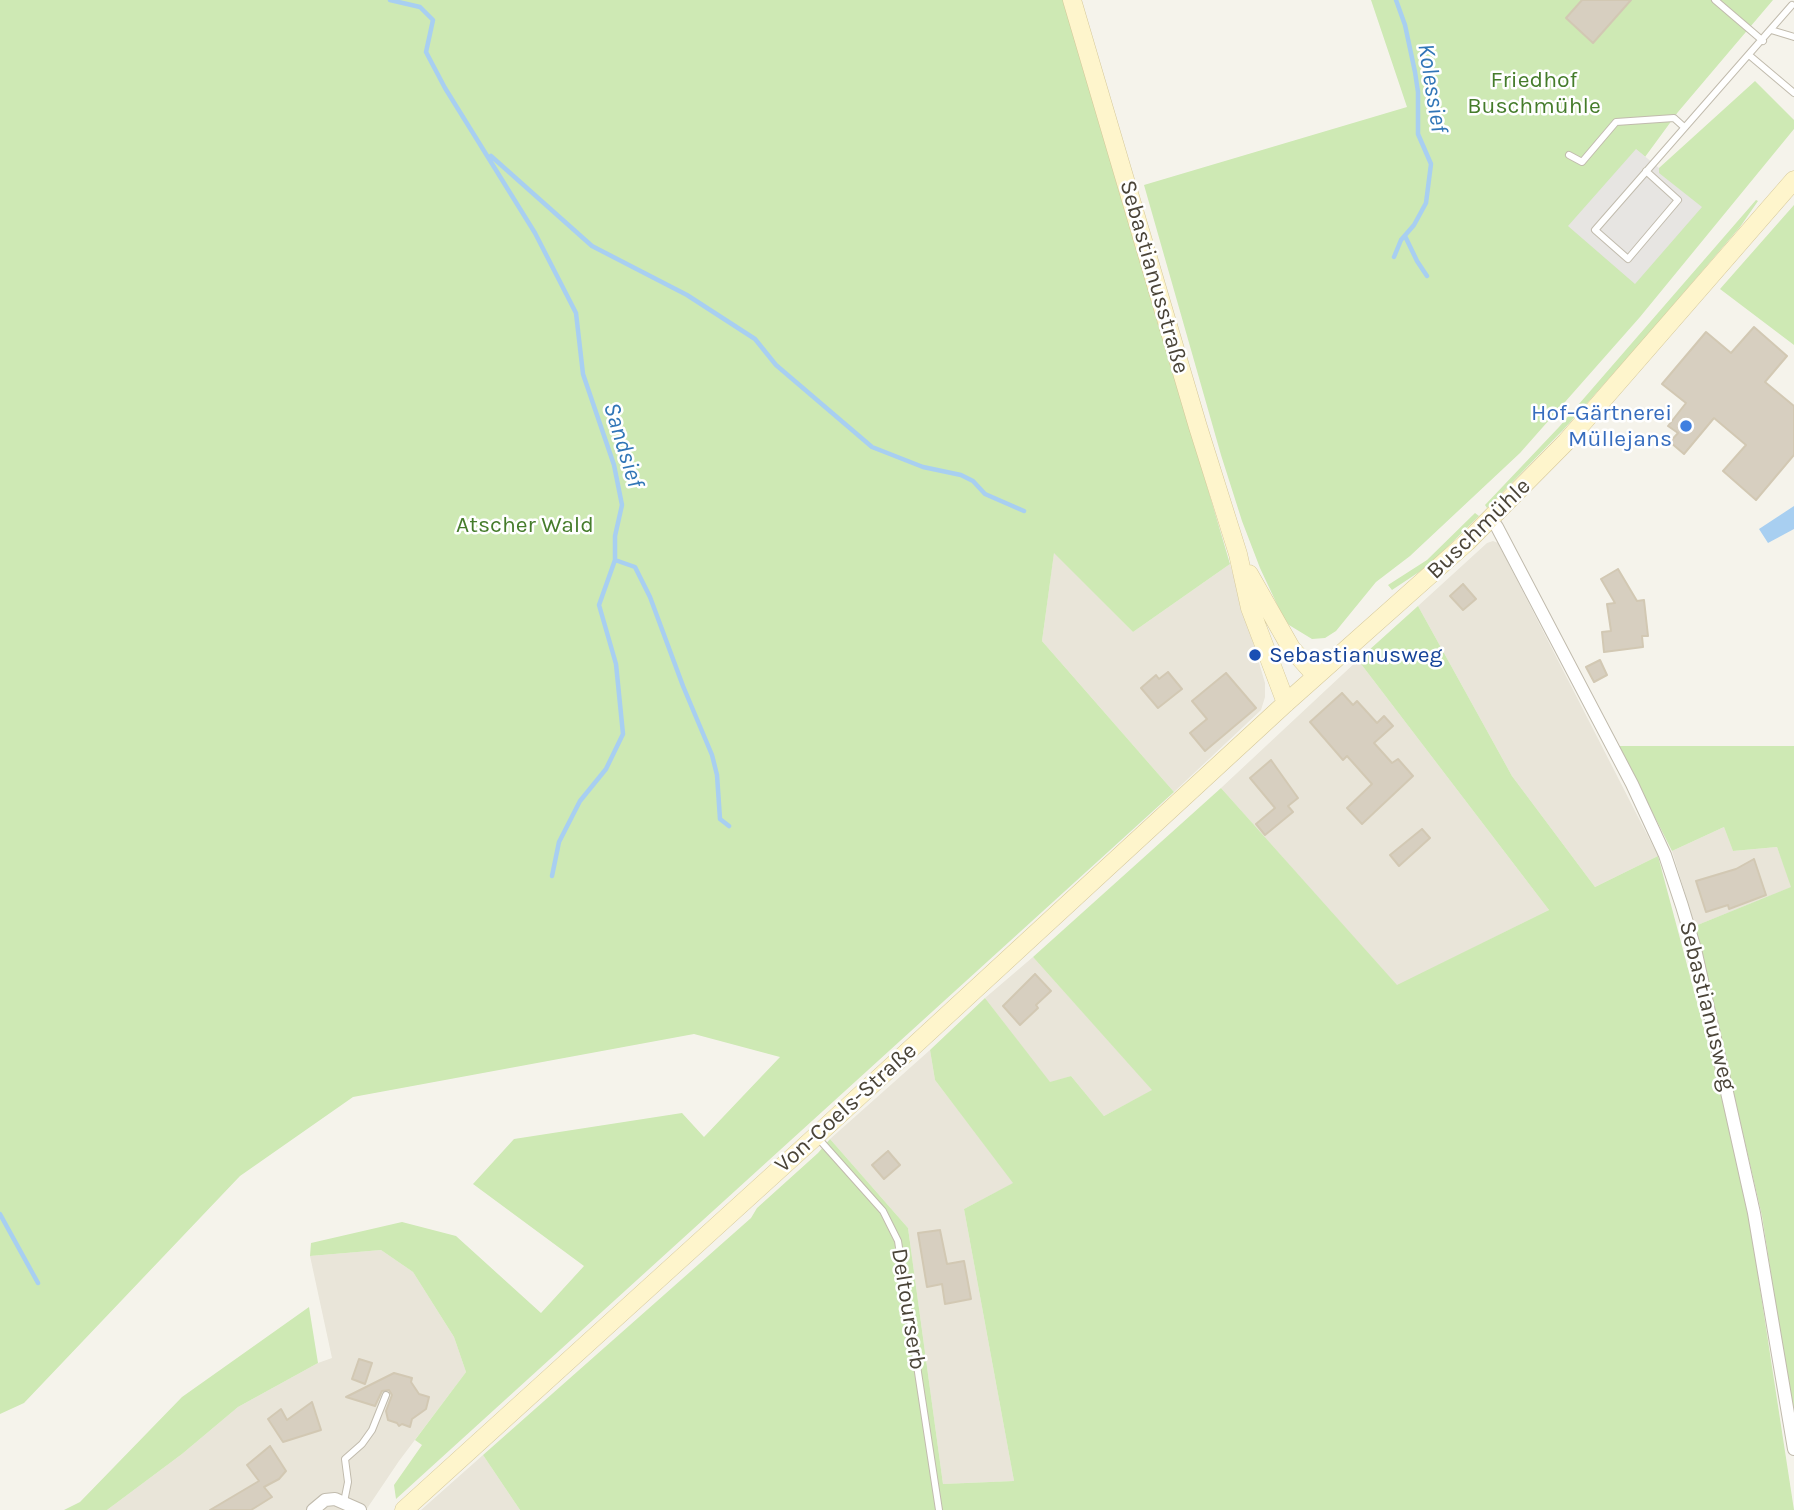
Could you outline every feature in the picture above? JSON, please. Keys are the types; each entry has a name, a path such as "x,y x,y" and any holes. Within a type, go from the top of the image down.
{"main road":[{"name":"Sebastianusstraße","path":"1072,0 1238,554 1250,608 1286,703"},
{"name":"Buschmühle","path":"1286,703 1389,614 1491,519 1566,442 1794,180"},
{"name":"Sebastianusstraße","path":"1238,554 1291,648 1317,676"},
{"name":"Von-Coels-Straße","path":"404,1510 816,1136 1286,703"}],"street":[{"name":"Sebastianusweg","path":"1491,519 1632,784 1665,855 1682,906 1698,962 1754,1213 1794,1450"},
{"path":"313,1510 325,1500 335,1499 360,1510"}],"lane":[{"path":"1715,0 1763,41"},
{"path":"1646,171 1678,200 1628,259 1595,230 1684,127 1763,41 1792,5"},
{"path":"1771,30 1794,37"},
{"path":"1749,55 1794,93"},
{"path":"1569,155 1582,162 1616,122 1674,118 1684,127"},
{"name":"Deltourserb","path":"816,1136 883,1211 898,1241 939,1510"},
{"path":"344,1502 348,1482 345,1459 362,1444 372,1430 386,1395"}],"shaded area":[{"path":"1636,149 1659,168 1659,173 1702,207 1635,284 1568,226"},
{"path":"1487,543 1498,543 1658,856 1595,887 1512,776 1418,606"},
{"path":"1054,552 1133,632 1230,564 1265,683 1265,697 1261,710 1174,792 1042,641"},
{"path":"1358,660 1549,910 1397,986 1221,788"},
{"path":"1724,827 1733,851 1777,847 1792,887 1695,926 1672,851"},
{"path":"1033,957 1153,1090 1104,1116 1071,1076 1050,1083 985,998"},
{"path":"930,1050 935,1080 1014,1183 964,1209 1014,1481 943,1484 908,1228 830,1139"},
{"path":"381,1250 413,1272 454,1337 466,1372 366,1510 107,1510 182,1454 238,1407 332,1358 310,1256"},
{"path":"483,1455 520,1510 421,1510"}],"green space":[{"name":"Atscher Wald","path":"0,0 1064,0 1230,564 1133,632 1054,553 1042,641 1174,792 396,1499 394,1485 422,1445 415,1440 466,1372 454,1337 413,1272 381,1250 310,1256 311,1243 402,1222 456,1236 541,1313 584,1266 473,1184 514,1139 682,1113 704,1137 780,1057 694,1034 353,1097 240,1176 24,1403 0,1414"},
{"name":"Friedhof Buschmühle","path":"1371,0 1773,0 1678,112 1645,157 1636,149 1659,173 1659,168 1755,81 1794,120 1794,129 1640,317 1520,453 1410,556 1376,582 1336,631 1325,638 1312,639 1289,625 1282,615 1242,521 1144,185 1407,107"},
{"path":"1756,200 1758,201 1740,227 1644,339 1564,429 1487,508 1485,505 1559,427"},
{"path":"1794,205 1794,345 1720,289"},
{"path":"1475,513 1479,516 1428,566 1392,590 1388,585 1427,560"},
{"path":"1418,606 1512,776 1595,887 1658,856 1723,1100 1751,1230 1794,1510 520,1510 483,1455 751,1218 757,1208 830,1139 908,1228 943,1484 1014,1481 964,1209 1013,1183 935,1080 930,1050 985,998 1050,1082 1071,1076 1104,1116 1152,1090 1033,957 1221,788 1397,985 1549,910 1358,660"},
{"path":"1619,746 1794,746 1794,1422 1762,1216 1695,926 1791,887 1777,847 1733,851 1724,827 1672,851"},
{"path":"309,1307 318,1363 238,1407 182,1454 107,1510 64,1510 80,1502 182,1397"}],"water":[{"path":"1794,506 1794,529 1768,543 1759,529"}],"building":[{"path":"1582,0 1631,0 1593,43 1566,18"},
{"path":"1754,327 1787,356 1765,382 1794,406 1794,455 1756,500 1723,471 1746,445 1714,418 1684,454 1670,442 1678,433 1668,426 1686,403 1662,384 1706,332 1731,353"},
{"path":"1618,569 1637,601 1644,600 1648,636 1642,636 1643,647 1604,652 1602,632 1611,631 1607,604 1615,603 1601,579"},
{"path":"1463,584 1476,599 1463,610 1450,596"},
{"path":"1600,660 1607,675 1594,682 1586,667"},
{"path":"1168,672 1182,689 1158,708 1141,688 1156,675 1159,679"},
{"path":"1226,673 1256,708 1205,751 1190,733 1207,719 1192,701"},
{"path":"1342,693 1353,705 1357,701 1377,723 1384,716 1393,726 1374,743 1392,763 1398,759 1413,776 1362,824 1347,808 1372,784 1347,756 1343,760 1310,722"},
{"path":"1271,760 1298,798 1288,806 1293,812 1265,835 1256,824 1275,808 1250,778"},
{"path":"1422,829 1430,838 1399,866 1390,855"},
{"path":"1754,859 1766,895 1729,909 1728,905 1706,912 1696,881 1736,869"},
{"path":"1035,974 1051,991 1020,1025 1003,1006"},
{"path":"888,1151 900,1165 884,1179 872,1165"},
{"path":"940,1230 947,1264 964,1261 971,1299 945,1304 942,1284 927,1287 918,1233"},
{"path":"359,1359 372,1363 365,1384 352,1379"},
{"path":"394,1373 412,1378 411,1382 419,1394 429,1397 426,1409 412,1419 410,1427 402,1424 399,1426 388,1420 386,1411 392,1395 389,1390 382,1391 375,1406 346,1397"},
{"path":"312,1402 321,1430 283,1442 268,1419 281,1409 287,1420"},
{"path":"270,1446 286,1471 279,1479 264,1487 272,1497 251,1510 210,1510 259,1481 247,1465"}],"waterway":[{"name":"Sandsief","path":"390,0 420,7 433,20 426,52 445,88 535,233 576,313 583,374 614,465 622,505 615,536 615,560 599,605 616,664 623,734 606,769 580,801 559,842 552,876"},
{"name":"Kolessief","path":"1394,257 1401,240 1414,225 1426,203 1431,164 1418,134 1415,72 1405,25 1396,0"},
{"name":"Sandsief","path":"491,156 592,246 687,295 755,339 776,365 872,447 923,467 961,475 973,481 985,494 1024,511"},
{"path":"1405,236 1427,276"},
{"path":"615,560 635,567 650,597 712,755 717,775 720,819 729,826"},
{"path":"0,1214 38,1283"}],"place":[{"name":"Hof-Gärtnerei Müllejans","path":"1686,426"},
{"name":"Sebastianusweg","path":"1255,655"}]}
